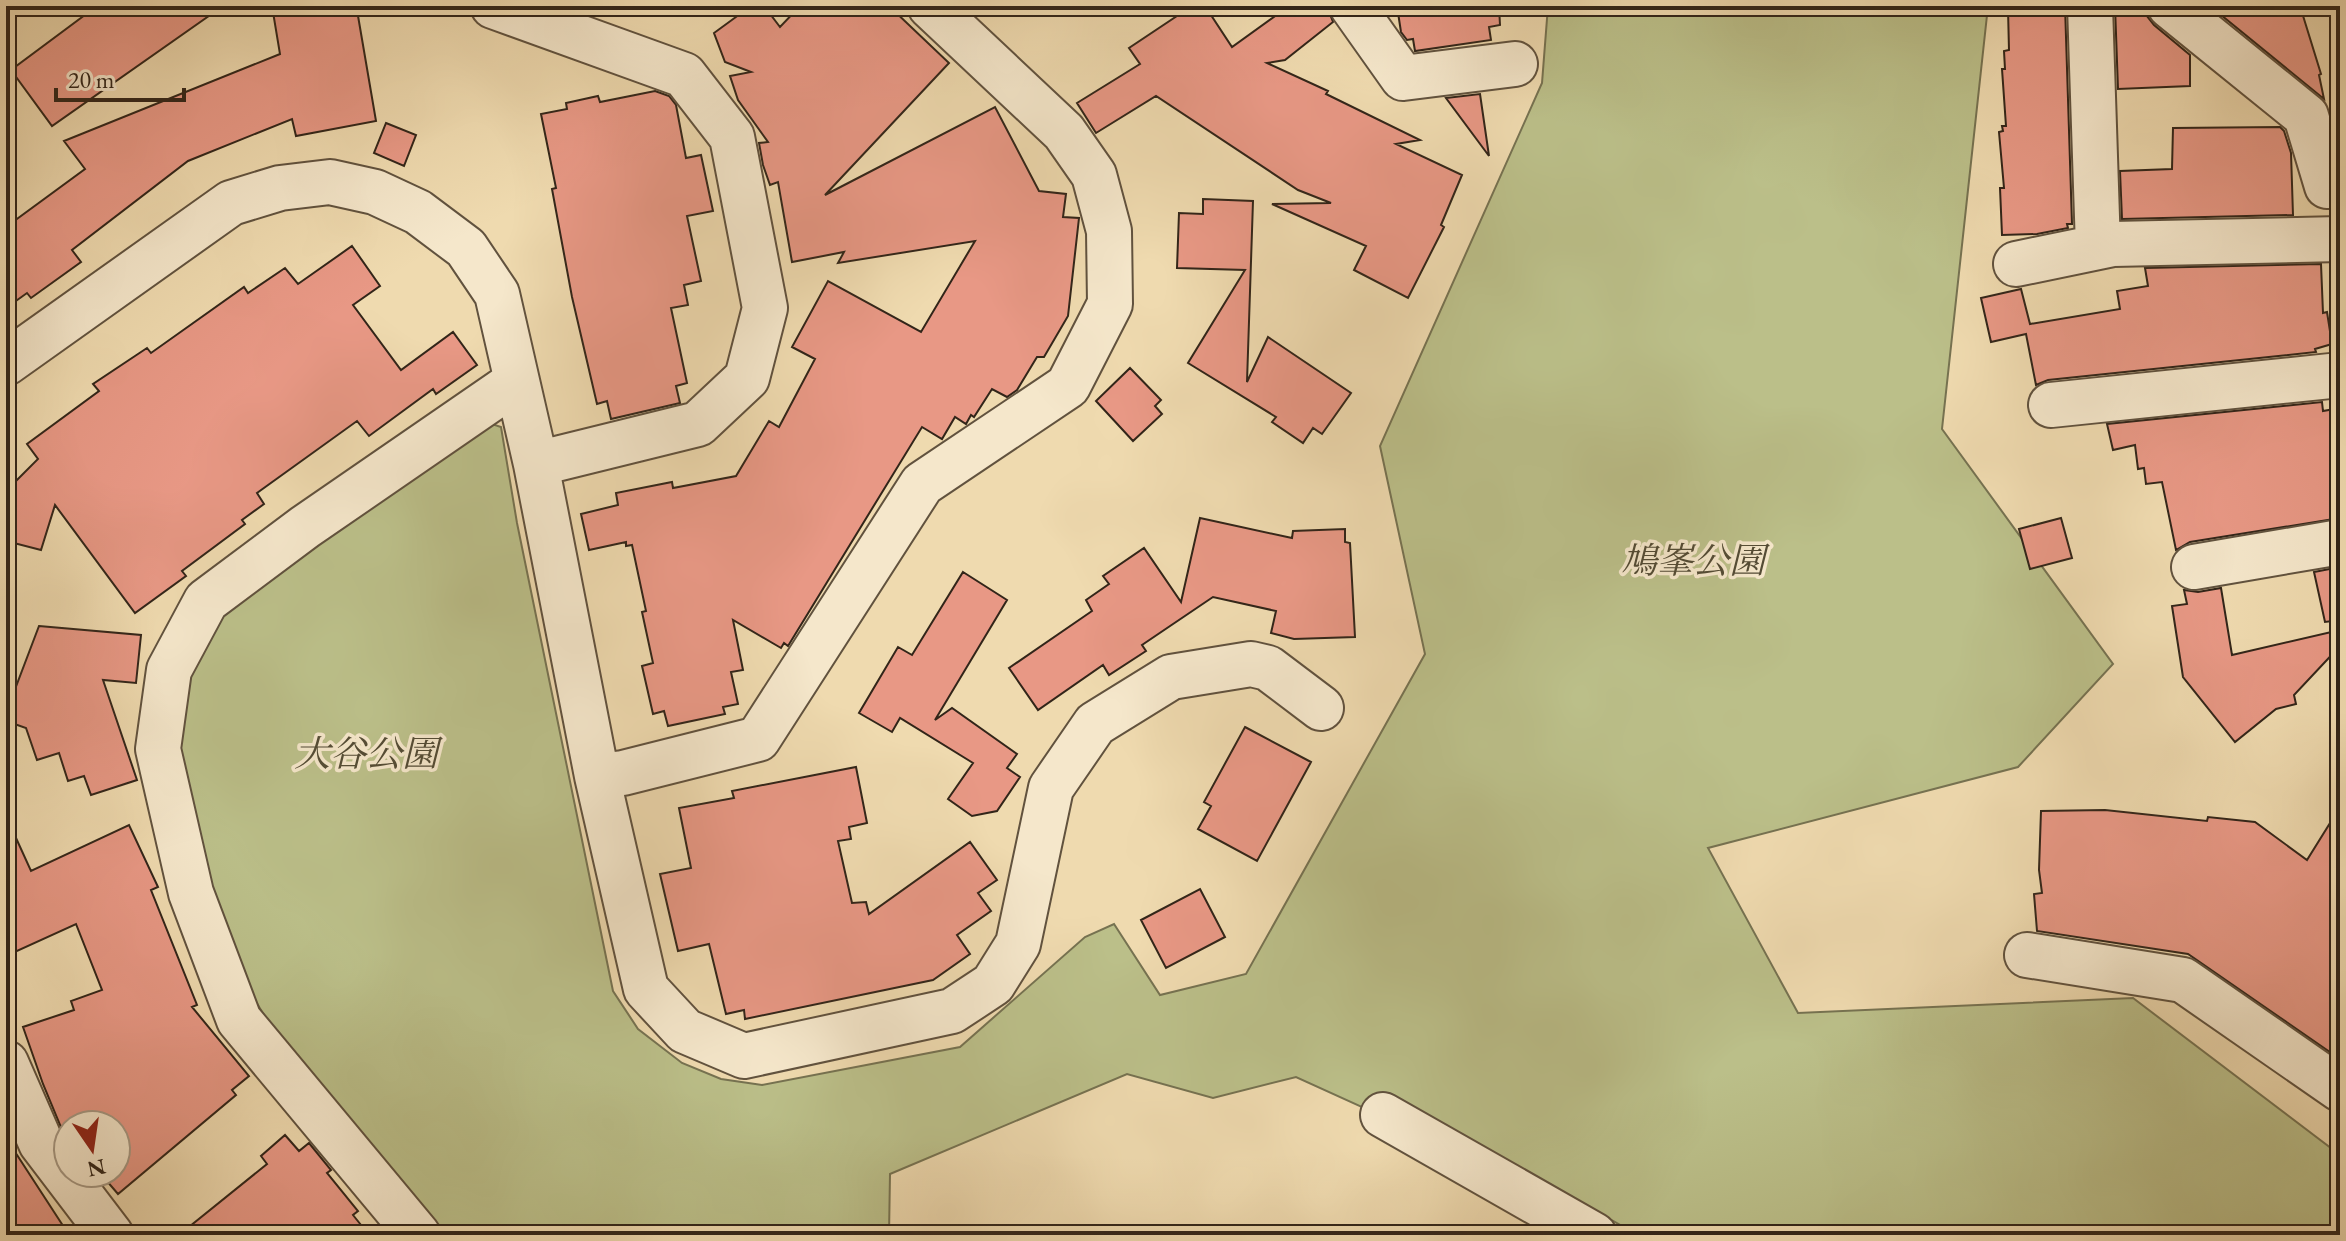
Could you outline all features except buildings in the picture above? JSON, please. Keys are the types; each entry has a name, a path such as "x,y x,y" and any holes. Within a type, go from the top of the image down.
{"street":[{"path":"493,6 684,75 732,137 765,308 747,378 698,424 536,464"},
{"path":"597,776 623,773 758,739 922,484 1068,386 1110,304 1109,231 1094,175 1064,132 930,6"},
{"path":"1352,6 1403,78 1515,64"},
{"path":"2090,6 2098,247"},
{"path":"2170,6 2306,116 2327,186 2340,184"},
{"path":"6,363 231,203 280,188 330,182 375,192 418,212 466,248 497,294 536,464 597,776 646,989 685,1031 744,1056 952,1011 993,984 1018,944 1051,788 1095,724 1171,677 1251,664 1268,668 1321,708"},
{"path":"2016,264 2113,244 2340,239"},
{"path":"2051,405 2340,375"},
{"path":"418,1235 239,1020 191,893 158,749 169,670 206,601 305,527 517,381"},
{"path":"2194,567 2340,542"},
{"path":"2027,955 2183,980 2340,1089"},
{"path":"6,1063 41,1143 111,1235"},
{"path":"1383,1115 1594,1235"}],"green space":[{"name":"鳩峯公園","path":"1548,6 1988,6 1942,429 2113,664 2018,767 1708,848 1798,1013 2133,998 2340,1155 2340,1235 1638,1235 1296,1077 1213,1098 1127,1074 890,1174 889,1235 438,1235 267,1020 229,957 177,760 178,695 223,608 483,421 501,427 517,523 613,991 638,1029 682,1063 721,1079 762,1085 960,1047 1085,937 1114,924 1160,995 1246,974 1425,654 1380,446 1542,83"}],"park label":[{"name":"大谷公園","path":"366,753"}]}
